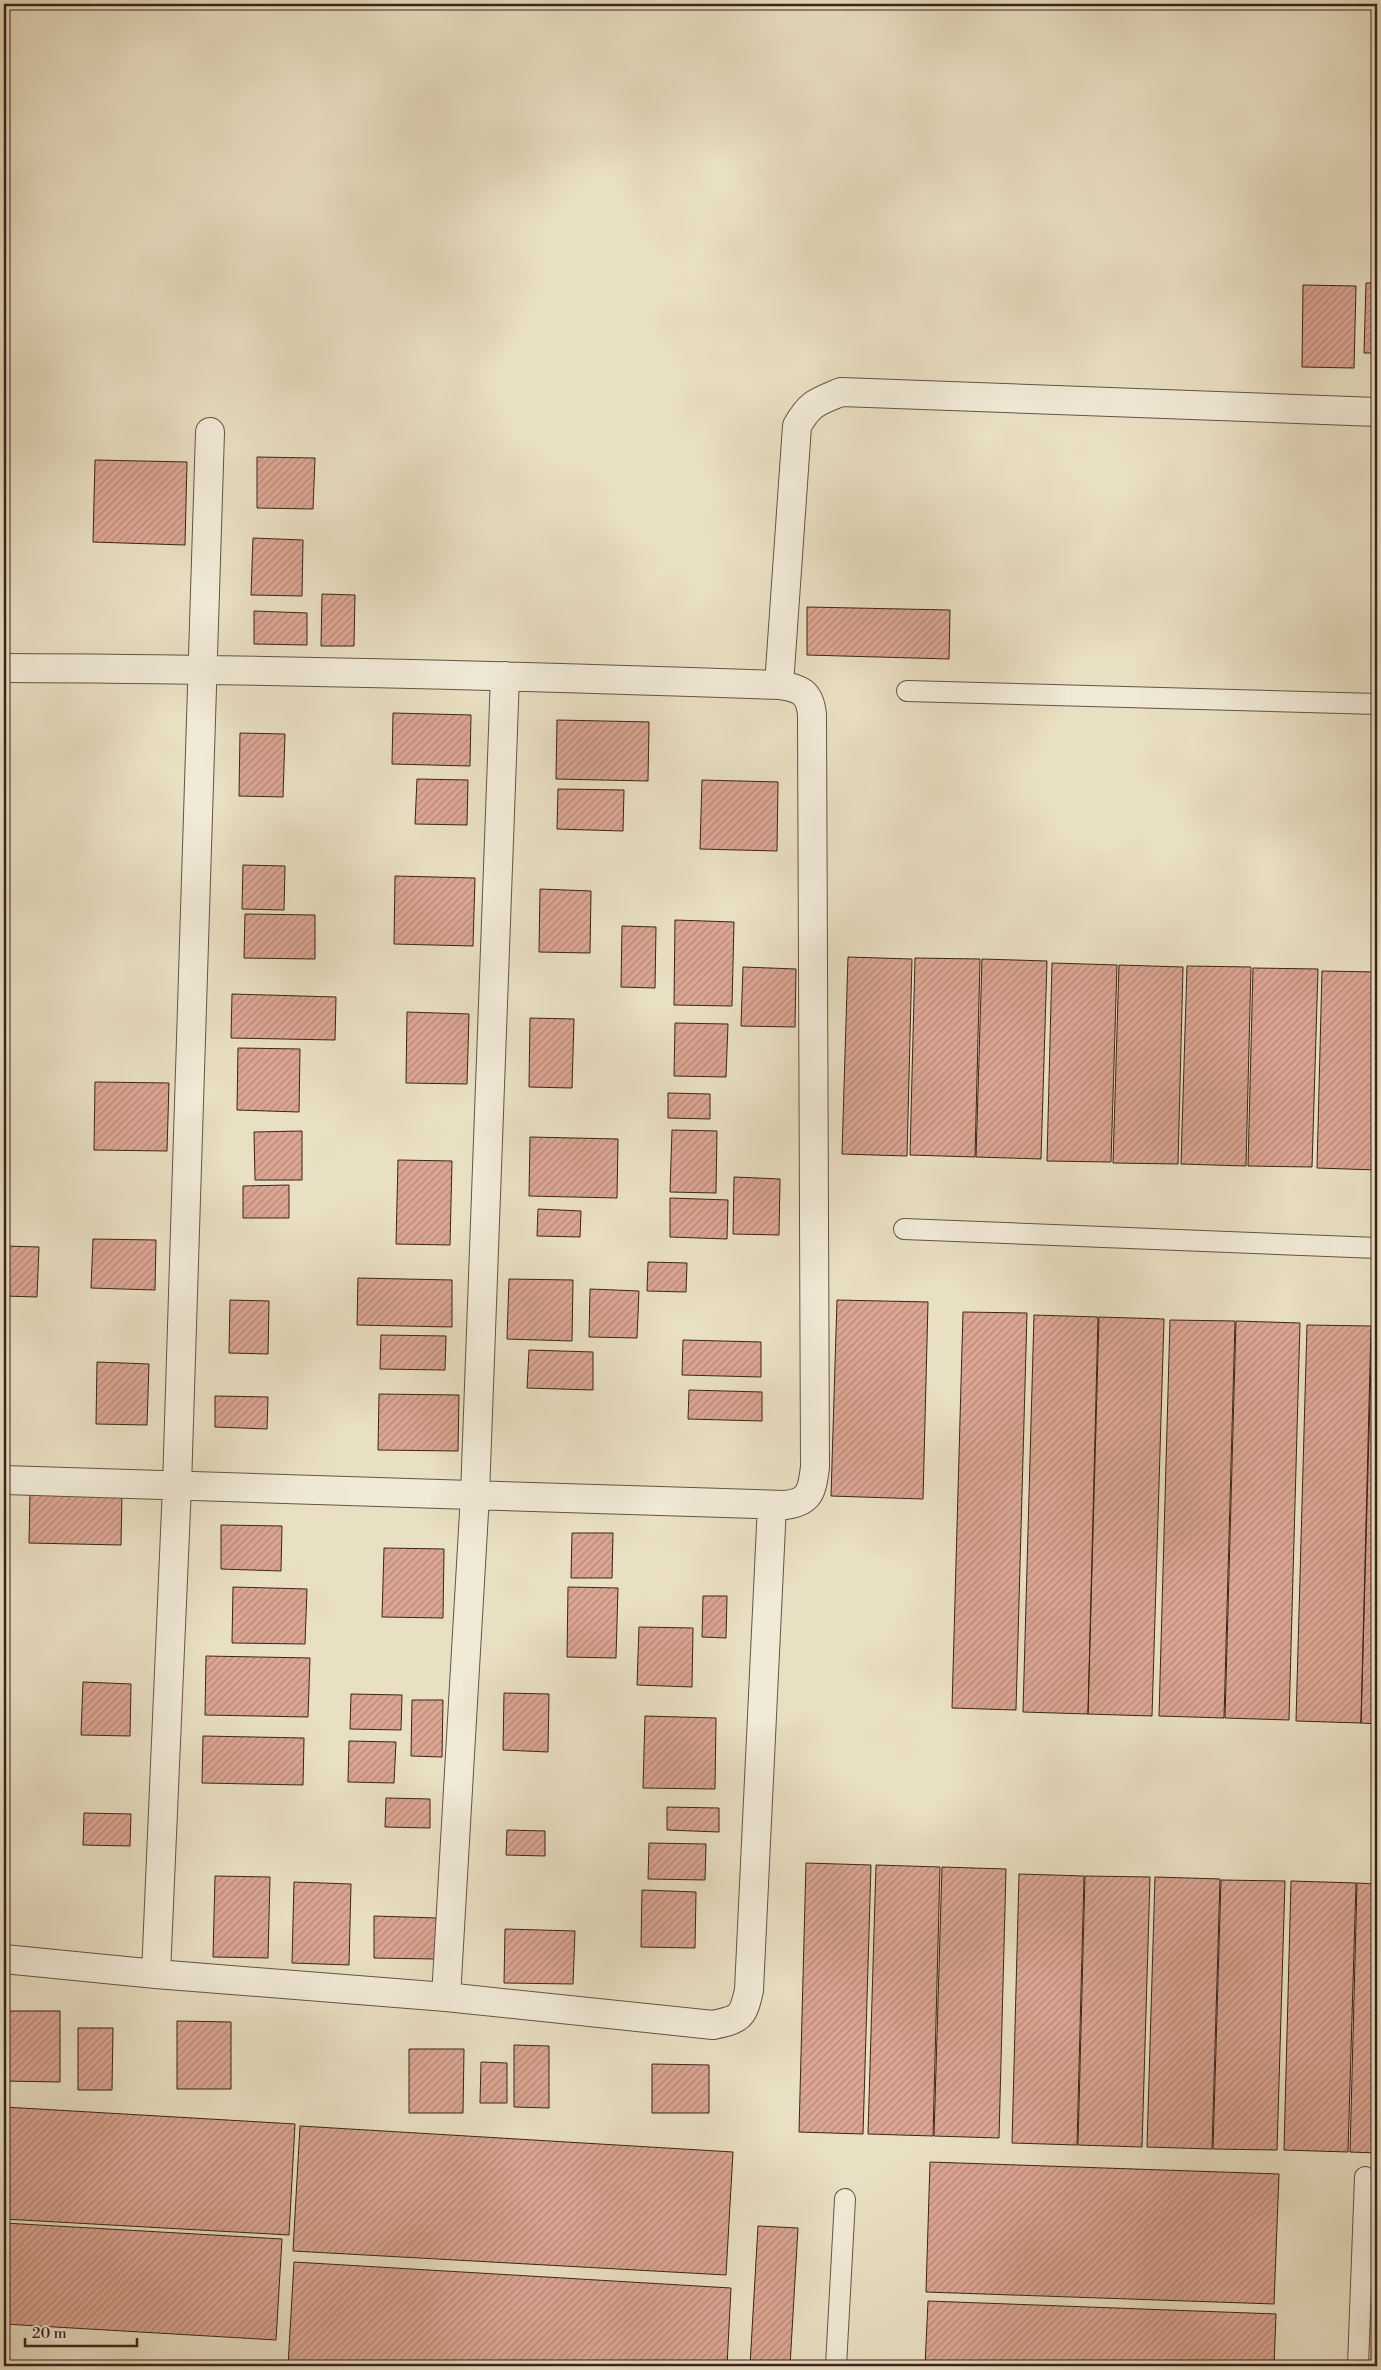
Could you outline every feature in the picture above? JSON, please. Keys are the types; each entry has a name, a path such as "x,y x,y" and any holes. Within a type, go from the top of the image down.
{"street":[{"path":"779,685 797,426 807,409 820,401 841,392 1377,412"},
{"path":"156,1974 177,1486 210,432"},
{"path":"4,668 202,668 505,676 779,685 800,690 805,694 809,701 812,715 815,1467 812,1486 806,1498 795,1504 772,1505 4,1480"},
{"path":"446,1998 475,1496 505,676"},
{"path":"4,1959 156,1974 446,1998 713,2025 734,2020 745,2010 749,1990 772,1505"}],"lane":[{"path":"907,691 1377,704"},
{"path":"904,1229 1377,1248"},
{"path":"1358,2366 1361,2313 1370,2236 1365,2177"},
{"path":"836,2366 845,2199"}],"building":[{"path":"1366,283 1377,283 1377,353 1364,353"},
{"path":"1303,285 1356,286 1354,368 1302,367"},
{"path":"257,457 315,458 313,509 257,508"},
{"path":"95,460 187,462 185,545 93,542"},
{"path":"253,538 303,540 302,596 251,595"},
{"path":"322,594 355,595 354,646 321,646"},
{"path":"807,607 950,610 949,659 807,655"},
{"path":"254,611 307,613 307,645 254,644"},
{"path":"393,713 471,715 470,766 392,764"},
{"path":"557,720 649,722 648,781 556,779"},
{"path":"240,733 285,734 283,797 239,796"},
{"path":"417,779 468,780 467,825 415,824"},
{"path":"702,780 778,782 777,851 700,849"},
{"path":"558,789 624,790 623,831 557,829"},
{"path":"243,865 285,866 284,910 242,909"},
{"path":"395,876 475,878 473,946 394,944"},
{"path":"540,889 591,891 590,953 539,952"},
{"path":"245,914 315,915 315,959 244,958"},
{"path":"675,920 734,922 732,1006 674,1005"},
{"path":"622,926 656,927 655,988 621,987"},
{"path":"848,957 912,959 907,1156 842,1154"},
{"path":"915,958 980,959 975,1157 910,1155"},
{"path":"982,959 1047,961 1041,1159 976,1157"},
{"path":"1052,963 1117,965 1111,1162 1047,1161"},
{"path":"1119,965 1183,967 1178,1164 1113,1163"},
{"path":"1187,966 1251,967 1246,1166 1181,1164"},
{"path":"743,967 796,969 795,1027 741,1026"},
{"path":"1253,968 1318,969 1312,1167 1248,1166"},
{"path":"1322,971 1377,972 1377,1170 1317,1168"},
{"path":"232,994 336,997 335,1040 231,1038"},
{"path":"407,1012 469,1014 467,1084 406,1083"},
{"path":"530,1018 574,1019 572,1088 529,1087"},
{"path":"675,1023 728,1024 726,1077 674,1076"},
{"path":"238,1048 300,1049 299,1112 237,1110"},
{"path":"95,1082 169,1083 167,1151 94,1150"},
{"path":"668,1093 710,1094 710,1119 668,1118"},
{"path":"672,1130 717,1131 716,1193 670,1192"},
{"path":"302,1131 302,1180 255,1180 254,1132"},
{"path":"530,1137 618,1139 617,1198 529,1196"},
{"path":"398,1160 452,1161 450,1245 396,1244"},
{"path":"734,1177 780,1179 779,1235 733,1234"},
{"path":"289,1185 289,1218 243,1218 243,1186"},
{"path":"670,1198 728,1200 727,1239 670,1237"},
{"path":"538,1209 581,1211 580,1237 537,1236"},
{"path":"93,1239 156,1240 155,1290 91,1288"},
{"path":"4,1246 39,1247 37,1297 4,1296"},
{"path":"648,1262 687,1263 686,1292 647,1291"},
{"path":"358,1278 452,1280 452,1327 357,1325"},
{"path":"509,1279 573,1280 572,1341 507,1339"},
{"path":"590,1289 639,1291 637,1338 589,1337"},
{"path":"230,1300 269,1301 268,1354 229,1353"},
{"path":"837,1300 928,1302 923,1499 831,1496"},
{"path":"963,1312 1027,1313 1016,1710 952,1708"},
{"path":"1034,1315 1098,1317 1088,1714 1023,1712"},
{"path":"1099,1317 1164,1319 1152,1716 1088,1714"},
{"path":"1170,1320 1235,1321 1224,1718 1159,1716"},
{"path":"1236,1321 1300,1323 1289,1720 1225,1718"},
{"path":"1307,1325 1371,1326 1361,1723 1296,1721"},
{"path":"1372,1326 1377,1327 1377,1724 1361,1723"},
{"path":"381,1335 446,1336 445,1370 380,1369"},
{"path":"683,1340 761,1342 761,1377 682,1375"},
{"path":"529,1350 593,1352 593,1390 527,1388"},
{"path":"97,1362 149,1364 147,1425 96,1424"},
{"path":"689,1390 762,1392 762,1421 688,1419"},
{"path":"379,1394 459,1395 458,1451 378,1450"},
{"path":"215,1396 268,1397 267,1429 215,1427"},
{"path":"30,1492 122,1494 121,1545 29,1543"},
{"path":"221,1525 282,1526 281,1571 221,1569"},
{"path":"572,1533 613,1533 612,1578 571,1578"},
{"path":"384,1548 444,1549 443,1618 382,1617"},
{"path":"233,1587 307,1589 305,1644 232,1643"},
{"path":"568,1587 618,1588 616,1658 567,1657"},
{"path":"703,1596 727,1596 726,1638 702,1637"},
{"path":"639,1627 693,1628 692,1687 637,1685"},
{"path":"206,1656 310,1658 308,1717 205,1715"},
{"path":"83,1682 131,1684 130,1736 81,1735"},
{"path":"504,1693 549,1694 548,1752 503,1750"},
{"path":"351,1694 402,1695 401,1730 350,1729"},
{"path":"412,1700 443,1700 442,1757 411,1756"},
{"path":"645,1716 716,1718 715,1789 643,1788"},
{"path":"203,1736 304,1738 303,1785 202,1783"},
{"path":"349,1741 396,1742 394,1783 348,1782"},
{"path":"386,1798 430,1799 430,1828 385,1827"},
{"path":"667,1807 719,1808 719,1832 667,1830"},
{"path":"84,1813 131,1814 130,1846 83,1845"},
{"path":"507,1830 545,1831 545,1856 506,1855"},
{"path":"649,1843 706,1844 705,1880 648,1879"},
{"path":"806,1863 871,1865 863,2134 799,2132"},
{"path":"876,1865 940,1867 933,2136 868,2134"},
{"path":"942,1867 1006,1869 999,2138 934,2136"},
{"path":"1019,1874 1084,1876 1077,2145 1012,2143"},
{"path":"215,1876 270,1877 268,1958 213,1957"},
{"path":"1085,1876 1150,1877 1142,2147 1078,2145"},
{"path":"1155,1877 1220,1879 1212,2149 1147,2147"},
{"path":"1221,1880 1285,1881 1277,2150 1213,2149"},
{"path":"1291,1881 1356,1883 1348,2152 1284,2150"},
{"path":"294,1882 351,1884 349,1965 292,1963"},
{"path":"1357,1883 1377,1884 1377,2153 1350,2152"},
{"path":"642,1890 696,1892 695,1948 641,1947"},
{"path":"374,1916 437,1918 435,1959 374,1958"},
{"path":"505,1929 575,1931 573,1984 504,1983"},
{"path":"4,2011 60,2011 60,2082 4,2081"},
{"path":"177,2021 231,2022 231,2089 177,2089"},
{"path":"78,2028 113,2028 112,2090 78,2090"},
{"path":"514,2045 549,2046 549,2108 514,2107"},
{"path":"409,2049 464,2049 463,2113 409,2113"},
{"path":"481,2062 507,2063 507,2103 480,2103"},
{"path":"652,2064 709,2065 709,2113 652,2113"},
{"path":"4,2107 295,2124 289,2235 4,2219"},
{"path":"300,2126 733,2152 726,2275 293,2251"},
{"path":"930,2162 1279,2174 1274,2304 926,2292"},
{"path":"4,2223 282,2239 276,2340 4,2324"},
{"path":"758,2226 798,2228 790,2366 750,2366"},
{"path":"294,2262 731,2288 727,2366 288,2366"},
{"path":"928,2301 1276,2314 1274,2366 925,2366"}]}
